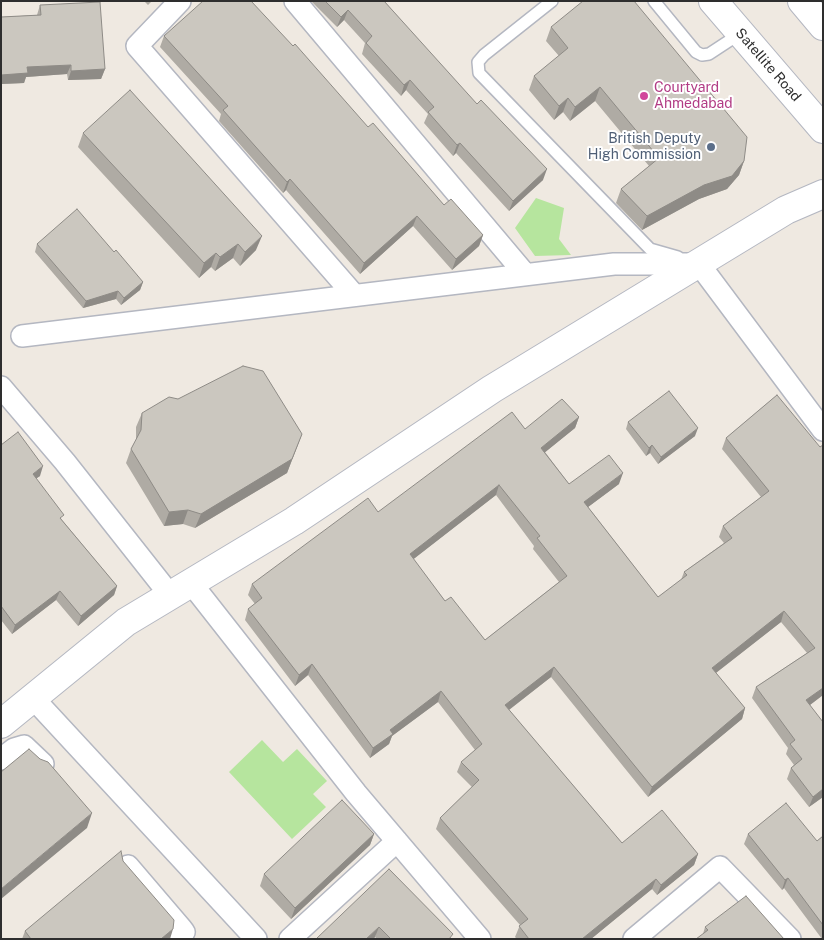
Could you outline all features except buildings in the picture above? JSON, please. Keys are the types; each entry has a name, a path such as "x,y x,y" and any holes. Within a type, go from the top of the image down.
{"street":[{"path":"180,1 137,46 354,295"},
{"path":"295,1 526,274"},
{"name":"Satellite Road","path":"713,1 823,129"},
{"path":"802,1 823,26"},
{"path":"1,724 126,622 294,521 492,389 786,210 823,194"},
{"path":"22,336 614,264 699,264"},
{"path":"699,264 823,430"},
{"path":"6,401 180,589 397,841 475,937"},
{"path":"32,698 256,939"},
{"path":"1,759 14,748 24,746 43,764"},
{"path":"290,939 397,841"},
{"path":"128,866 184,932 180,939"},
{"path":"634,939 720,867 790,939"}],"lane":[{"path":"552,1 484,55 478,62 479,73 650,249 699,264"},
{"path":"654,1 696,52 702,55 709,54 741,33"}],"green space":[{"path":"536,198 564,208 559,239 571,255 535,256 515,228"},
{"path":"262,740 283,762 297,749 327,781 313,794 326,807 292,839 229,772"}],"place":[{"name":"Courtyard Ahmedabad","path":"644,96"},
{"name":"British Deputy High Commission","path":"711,147"}]}
